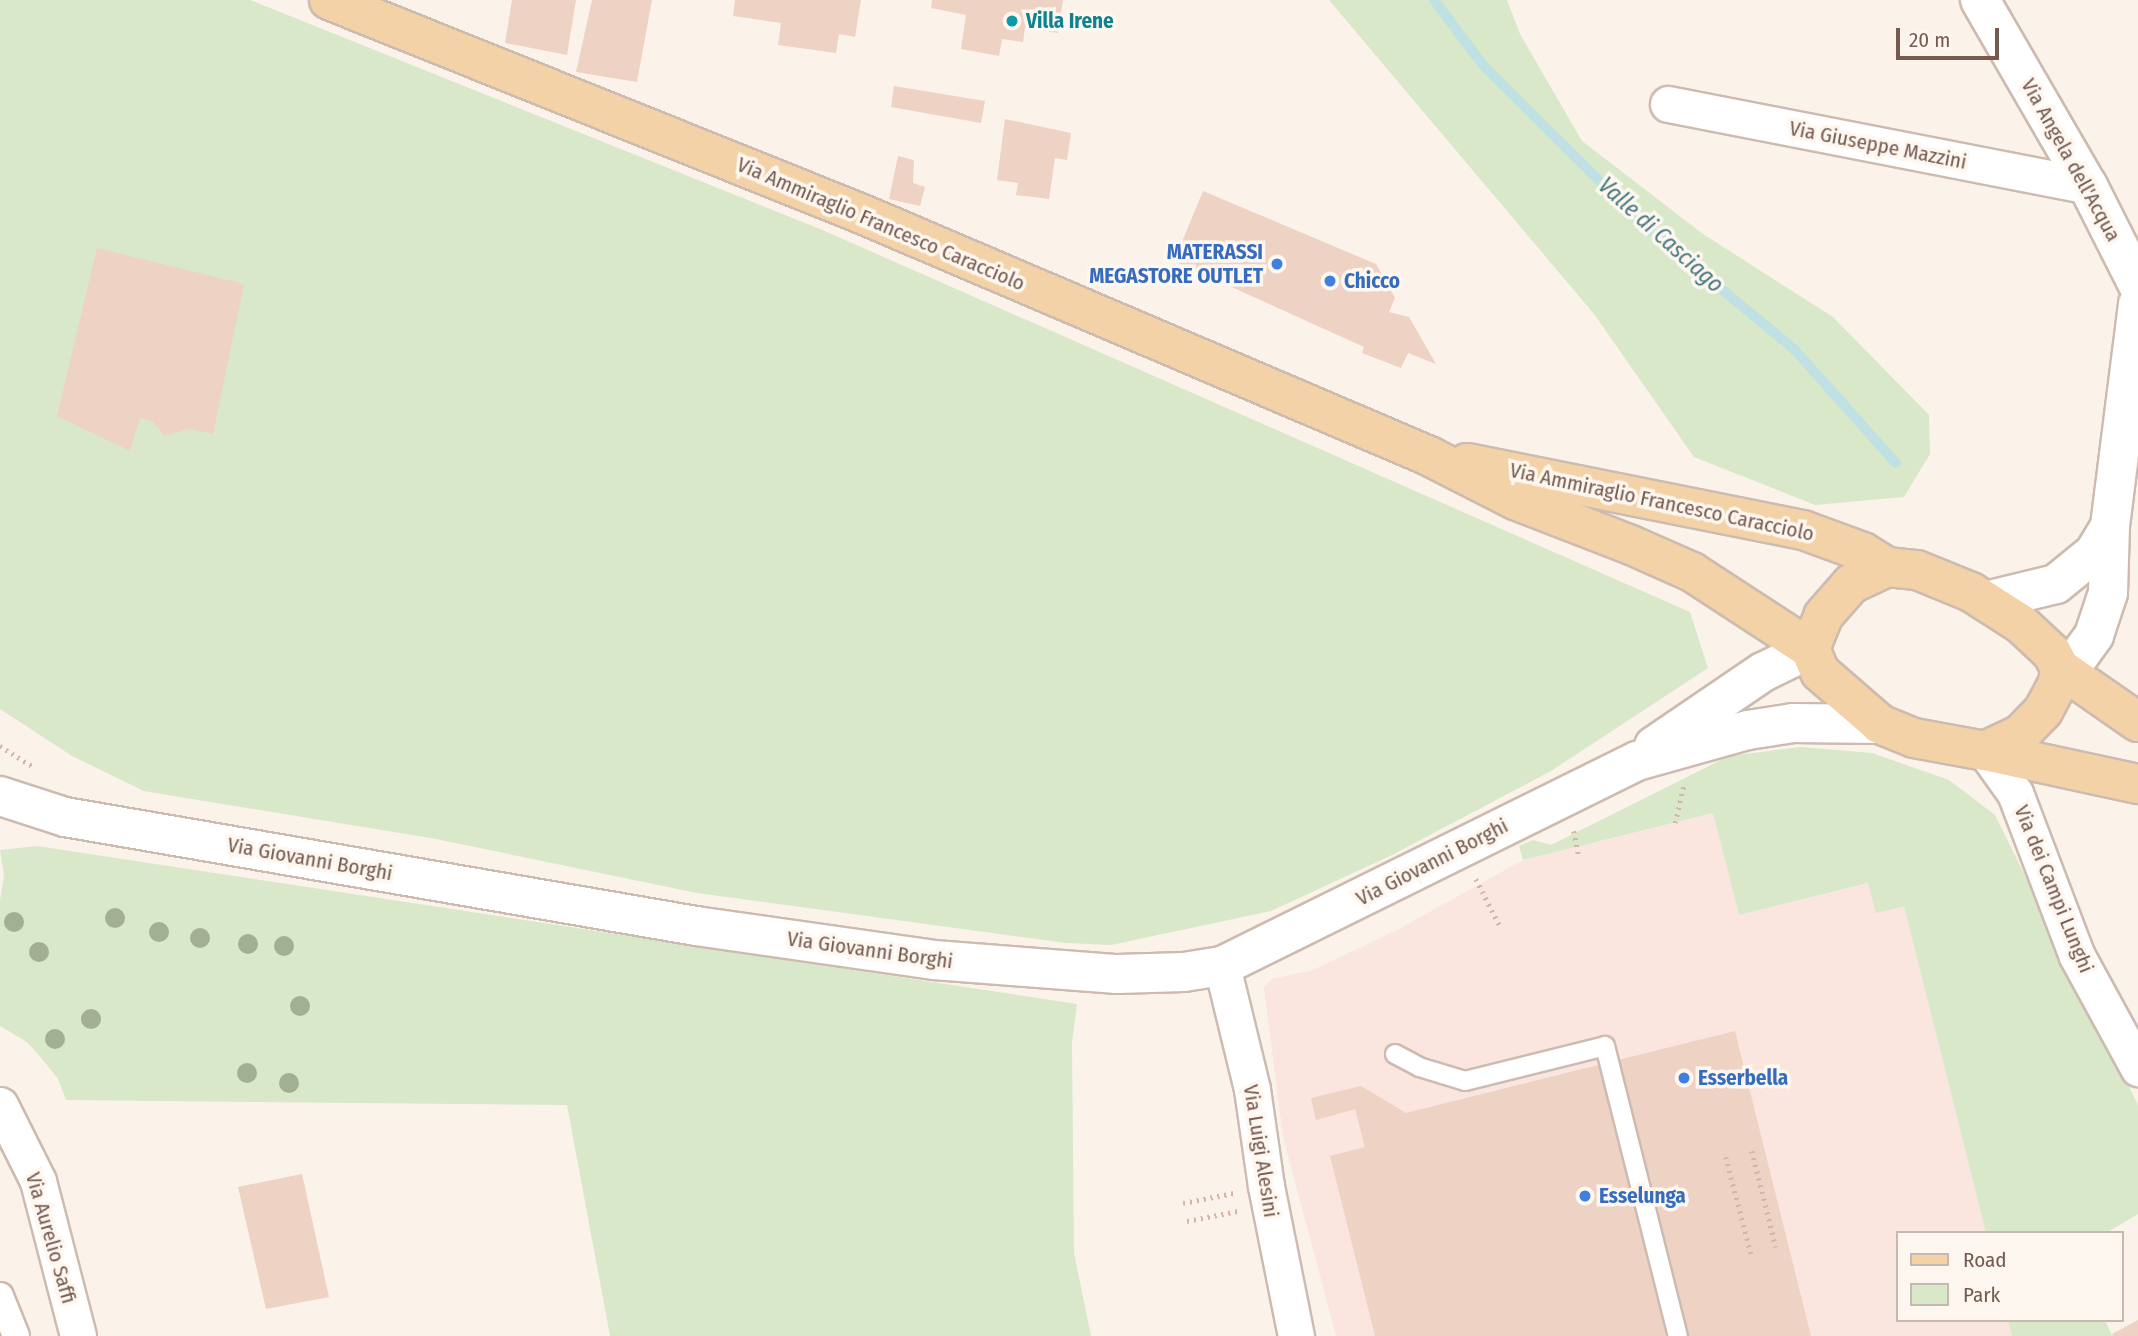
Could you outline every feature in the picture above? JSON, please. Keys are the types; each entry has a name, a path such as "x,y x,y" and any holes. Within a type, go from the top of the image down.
{"main road":[{"name":"Via Ammiraglio Francesco Caracciolo","path":"329,0 862,214 1429,456 1515,500 1692,572 1810,649"},
{"name":"Via Angela dell'Acqua","path":"1980,0 2088,186 2138,285"},
{"path":"1985,751 2004,744 2033,722 2052,698 2060,668 2079,656 2094,635 2108,593 2110,526 2138,304"},
{"name":"Via Ammiraglio Francesco Caracciolo","path":"1429,456 1803,530 1863,552 1888,567"},
{"path":"1986,601 2056,584 2094,554 2110,526"},
{"path":"2129,716 2060,668 2040,640 1986,601 1917,570 1888,567 1868,574 1840,594 1823,615 1810,649 1820,672 1880,724 1945,746 1985,751 2138,784"},
{"name":"Via Ammiraglio Francesco Caracciolo","path":"1744,604 1767,645 1763,672"},
{"path":"2094,635 2103,672 2129,716"},
{"name":"Via Giovanni Borghi","path":"0,796 65,817 696,926 934,960 1118,974 1222,966 1462,850 1636,761 1763,672 1810,649"},
{"name":"Via Giovanni Borghi","path":"1636,761 1782,724 1880,724"},
{"name":"Via Giovanni Borghi","path":"0,822 65,817"}],"street":[{"name":"Via Giuseppe Mazzini","path":"1668,104 2088,186"},
{"name":"Via dei Campi Lunghi","path":"1985,751 2015,793 2077,956 2138,1068"},
{"name":"Via Luigi Alesini","path":"1222,966 1252,1089 1266,1186 1296,1336"},
{"name":"Via Aurelio Saffi","path":"3,1116 38,1181 78,1336"},
{"path":"0,1296 16,1336"}],"lane":[{"path":"1395,1054 1419,1067 1465,1081 1605,1046 1678,1336"}],"path":[{"path":"1571,816 1578,857"},
{"path":"1462,850 1499,924"},
{"path":"1752,1151 1776,1247"},
{"path":"1726,1157 1751,1254"},
{"path":"1183,1203 1232,1193"},
{"path":"1187,1221 1209,1217"}],"shaded area":[{"path":"1713,813 1739,915 1869,883 1904,906 1985,1231 1896,1231 1896,1322 2008,1322 2012,1336 1336,1336 1283,1137 1264,987 1272,979 1313,970 1397,930 1523,860"}],"green space":[{"path":"0,0 250,0 820,229 1690,612 1708,668 1551,771 1390,856 1271,911 1111,945 1066,943 697,893 436,839 144,791 72,756 0,709"},
{"path":"1329,0 1507,0 1520,34 1582,141 1703,234 1833,317 1929,415 1930,454 1904,497 1815,505 1694,457 1594,314"},
{"path":"1800,747 1872,753 1949,780 1995,815 2138,1105 2138,1214 2109,1231 1985,1231 1904,906 1876,913 1868,883 1739,915 1713,813 1523,860 1519,846 1533,840 1551,845 1729,756"},
{"path":"37,846 1077,1004 1072,1042 1074,1253 1091,1336 610,1336 567,1105 66,1100 58,1079 27,1042 0,1026 0,900 4,875 0,850"},
{"path":"2008,1322 2106,1322 2112,1336 2012,1336"}],"building":[{"path":"512,0 576,0 567,55 505,43"},
{"path":"592,0 652,0 637,82 576,72"},
{"path":"735,0 861,0 855,37 839,34 836,53 778,45 781,23 733,16"},
{"name":"Villa Irene","path":"932,0 1063,0 1058,33 1025,28 1023,42 1002,39 999,56 961,49 966,15 931,8"},
{"path":"894,86 985,101 981,123 891,107"},
{"path":"1005,119 1071,133 1067,160 1055,158 1049,199 1016,195 1018,183 997,180"},
{"path":"898,156 914,160 913,183 925,187 920,206 889,199"},
{"path":"1203,191 1376,264 1395,298 1389,312 1409,317 1436,364 1408,353 1401,368 1362,353 1364,347 1174,261"},
{"path":"97,248 244,284 213,434 189,429 165,436 152,421 140,418 130,451 57,416"},
{"name":"Esselunga","path":"1735,1031 1811,1336 1375,1336 1330,1156 1365,1147 1355,1109 1316,1120 1311,1098 1361,1086 1406,1113"},
{"path":"302,1174 329,1297 266,1309 238,1187"},
{"path":"2138,1320 2138,1336 2113,1336 2112,1334"}],"waterway":[{"name":"Valle di Casciago","path":"1434,0 1483,65 1644,225 1794,349 1896,463"}],"place":[{"name":"Villa Irene","path":"1012,21"},
{"name":"MATERASSI MEGASTORE OUTLET","path":"1277,264"},
{"name":"Chicco","path":"1330,281"},
{"name":"Esserbella","path":"1684,1078"},
{"name":"Esselunga","path":"1585,1196"}]}
